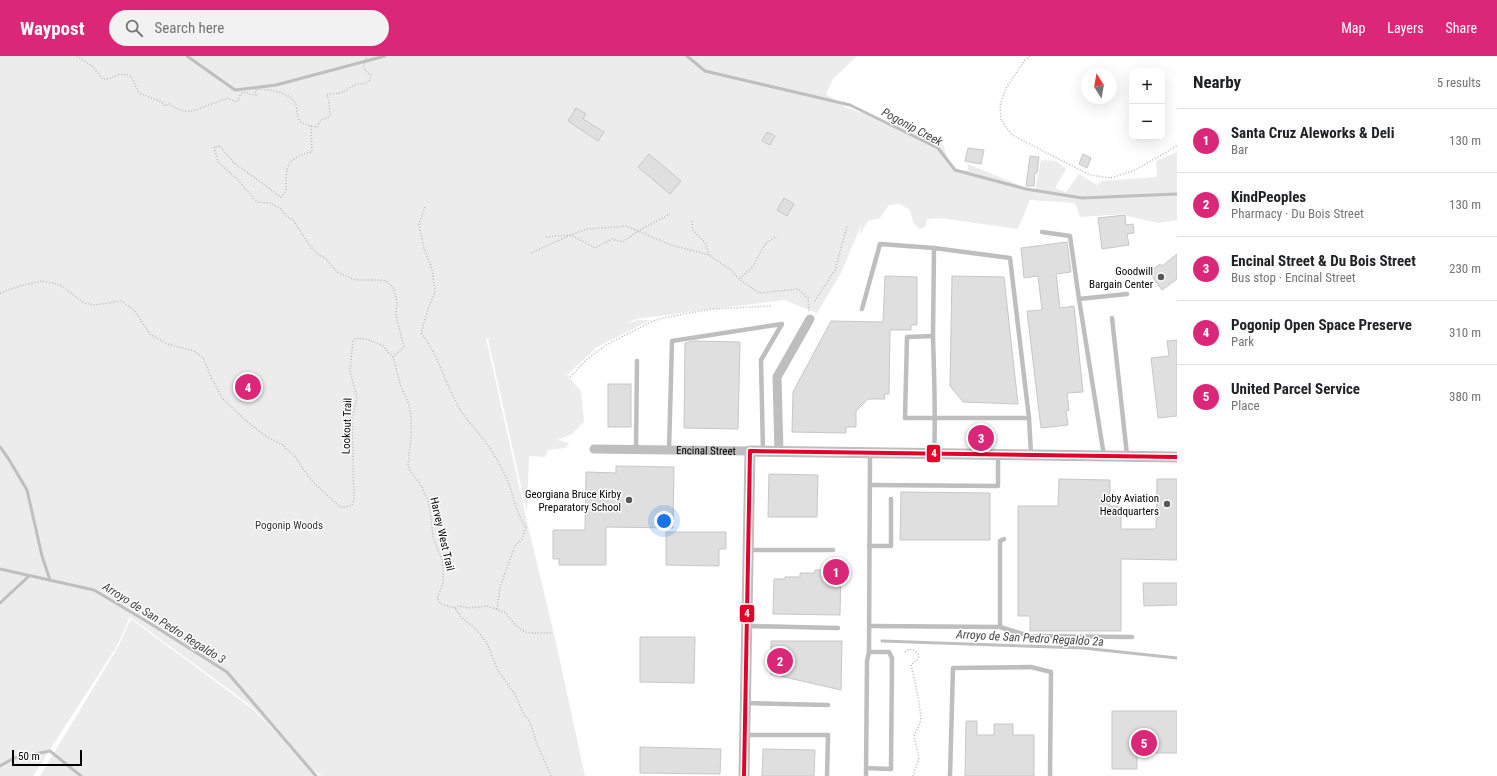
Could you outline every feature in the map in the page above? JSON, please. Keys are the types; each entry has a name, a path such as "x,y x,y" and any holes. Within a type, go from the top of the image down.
{"street":[{"path":"778,452 777,377 810,319"},
{"name":"Encinal Street","path":"594,449 1177,457"},
{"path":"744,776 750,451"}],"lane":[{"path":"1042,232 1070,236 1104,456"},
{"path":"862,309 880,244 934,248 1010,258 1029,418 1031,455"},
{"path":"934,248 934,454"},
{"path":"1079,300 1127,294"},
{"path":"1112,318 1127,456"},
{"path":"669,450 672,341 782,324 761,360 763,452"},
{"path":"933,336 907,337 905,418 1029,418"},
{"path":"636,450 638,361"},
{"path":"866,776 867,661 870,652 870,453"},
{"path":"870,485 998,486 998,454"},
{"path":"869,546 891,546 891,499"},
{"path":"1000,627 1000,541 1004,539"},
{"path":"748,550 833,550"},
{"path":"746,626 838,628"},
{"path":"870,626 1000,627 1029,636 1132,637"},
{"path":"866,768 891,769 892,658 889,652 870,652"},
{"path":"950,776 953,668 1031,667 1050,672 1050,776"},
{"path":"745,702 828,705"},
{"path":"745,735 828,735 827,776"}],"path":[{"path":"77,56 92,66 103,78 109,80 114,76 123,74 131,76 139,92 162,102 165,106 170,104 178,110 193,112 228,98 236,102 239,100 242,93 247,92 249,94 256,95 255,91 258,89 280,92 291,98 295,105 300,122 306,126 317,127 321,120 330,116 330,101 327,95 332,93 340,93 359,83 364,84 370,80 371,75 367,73 363,66 366,56"},
{"path":"1030,56 1025,60 1006,88 1000,105 1001,120 1012,135 1090,175 1111,178 1135,170 1177,146"},
{"path":"311,126 312,152 300,155 290,161 286,171 286,191 281,197 233,162 220,146 214,148 218,162 237,179 257,202 270,203 281,209 286,217 293,220 317,254 325,258 337,272 355,280 386,281 393,287 397,301 396,315 404,347 393,357"},
{"path":"425,207 419,224 424,248 432,268 435,292 421,333 430,343 439,366 447,380 450,392 462,413 489,447 507,480 519,518 526,527 522,539 515,546 500,587 497,609"},
{"path":"546,237 571,235 595,248 612,239 623,242 638,231 670,214"},
{"path":"692,220 692,229 706,244 709,255"},
{"path":"531,253 587,229 626,226 671,245 709,255 731,270 739,279 759,293 798,289 808,298 810,319"},
{"path":"815,301 835,270 846,226"},
{"path":"739,279 753,267 766,243 777,236"},
{"name":"Lookout Trail","path":"0,293 23,285 43,281 60,285 84,303 95,305 121,301 134,310 150,334 167,344 194,351 203,358 222,398 245,420 267,437 284,445 313,482 340,507 346,507 352,504 354,500 352,418 356,398 350,371 353,340 358,338 369,340 383,346 393,357"},
{"path":"570,376 586,360 606,346 651,322 663,318 712,309 772,306"},
{"name":"Harvey West Trail","path":"393,357 401,387 409,404 411,416 411,437 408,465 411,472 422,487 427,499 430,508 433,537 443,564 443,584 437,598 441,604 455,608 462,618 481,634 487,643 497,669 516,696 522,711 531,724 542,757 551,776"},
{"path":"455,608 459,606 469,608 487,606 506,613 515,625 525,632 531,634 552,633"},
{"path":"906,652 912,649 916,651 919,656 911,666 914,674 921,717 914,736 919,758 913,776"}],"green space":[{"name":"Pogonip Woods","path":"0,56 857,56 833,79 826,94 845,107 942,141 949,163 956,171 968,170 968,164 1024,187 1035,189 1041,160 1056,161 1066,169 1055,188 1066,192 1079,174 1097,185 1102,181 1157,177 1156,161 1177,152 1177,220 1158,223 1127,216 1125,214 1080,217 1075,203 1030,200 1018,229 940,218 927,219 926,226 920,229 913,222 910,210 900,204 889,205 880,218 868,221 859,236 862,223 841,273 817,313 784,300 636,319 624,325 638,320 651,320 597,347 567,375 581,391 584,422 572,434 558,440 569,443 566,448 548,450 545,457 529,456 527,513 488,339 491,337 486,338 585,776 322,776 312,769 319,776 40,776 118,647 131,619 250,707 278,734 250,705 130,617 117,646 33,776 0,776"}],"building":[{"path":"576,108 586,114 583,119 604,132 598,141 568,121"},
{"path":"767,132 775,136 770,145 762,141"},
{"path":"968,148 984,150 981,164 965,161"},
{"path":"649,154 681,181 670,194 638,167"},
{"path":"1083,154 1091,158 1087,168 1079,164"},
{"path":"1030,156 1039,157 1037,173 1035,173 1034,186 1026,186"},
{"path":"784,198 794,204 787,216 777,210"},
{"path":"1125,215 1126,225 1133,224 1134,233 1127,234 1129,245 1102,249 1098,218"},
{"path":"1067,242 1071,272 1056,274 1060,308 1074,306 1083,392 1067,393 1069,410 1066,411 1068,425 1041,428 1027,311 1042,310 1038,276 1024,278 1021,248"},
{"path":"1177,254 1177,279 1162,290 1149,272 1160,264 1162,266"},
{"path":"885,276 917,277 917,325 911,325 911,330 890,330 889,394 884,394 885,399 868,399 856,411 856,427 846,427 846,433 792,432 793,392 831,321 883,322"},
{"path":"952,276 1004,277 1018,404 963,402 950,386"},
{"path":"1177,340 1177,416 1158,418 1151,358 1169,356 1167,341"},
{"path":"694,341 740,342 738,429 684,428 685,343"},
{"path":"608,384 631,384 631,427 608,427"},
{"name":"Georgiana Bruce Kirby Preparatory School","path":"616,466 674,467 673,528 606,527 606,565 559,565 559,559 553,559 553,530 585,530 586,472 616,473"},
{"path":"769,474 818,475 817,517 768,517"},
{"path":"1059,479 1110,480 1110,506 1121,506 1121,529 1156,529 1157,479 1177,479 1177,560 1121,559 1121,631 1030,631 1030,616 1018,616 1018,506 1058,506"},
{"path":"901,492 990,493 990,540 900,540"},
{"path":"666,532 726,532 726,549 719,549 719,566 666,565"},
{"path":"828,566 841,567 840,615 773,614 774,579 800,577 800,573 815,573 815,570 828,570"},
{"path":"1143,583 1177,583 1177,605 1144,606"},
{"path":"640,637 695,637 694,683 640,682"},
{"path":"771,641 842,641 841,690 771,674"},
{"path":"1112,711 1177,711 1177,753 1137,753 1137,769 1112,769"},
{"path":"966,721 977,721 977,735 994,735 994,724 1013,724 1013,735 1034,735 1034,776 965,776"},
{"path":"640,747 721,749 720,774 640,773"},
{"path":"763,749 815,750 814,776 762,776"}],"waterway":[{"name":"Pogonip Creek","path":"187,56 235,90 276,85 385,56"},
{"name":"Pogonip Creek","path":"687,56 705,71 850,105 938,148 955,170 1026,189 1082,198 1177,194"},
{"name":"Arroyo de San Pedro Regaldo 3","path":"0,447 27,490 42,556 50,580"},
{"name":"Arroyo de San Pedro Regaldo 3","path":"0,569 94,590 227,672 316,776"},
{"name":"Arroyo de San Pedro Regaldo 3","path":"0,603 29,576"},
{"name":"Arroyo de San Pedro Regaldo 2a","path":"882,641 1083,648 1177,658"},
{"name":"Arroyo de San Pedro Regaldo 3","path":"0,766 14,758 50,751 81,776"}],"transit line":[{"name":"4","path":"750,451 1177,457"},
{"name":"4","path":"744,776 750,451"}],"place":[{"name":"Goodwill Bargain Center","path":"1161,277"},
{"name":"Pogonip Open Space Preserve","path":"248,387"},
{"name":"Encinal Street & Du Bois Street","path":"981,438"},
{"name":"Georgiana Bruce Kirby Preparatory School","path":"629,500"},
{"name":"Joby Aviation Headquarters","path":"1167,504"},
{"name":"Santa Cruz Aleworks & Deli","path":"836,572"},
{"name":"KindPeoples","path":"780,661"},
{"name":"United Parcel Service","path":"1144,743"}]}
